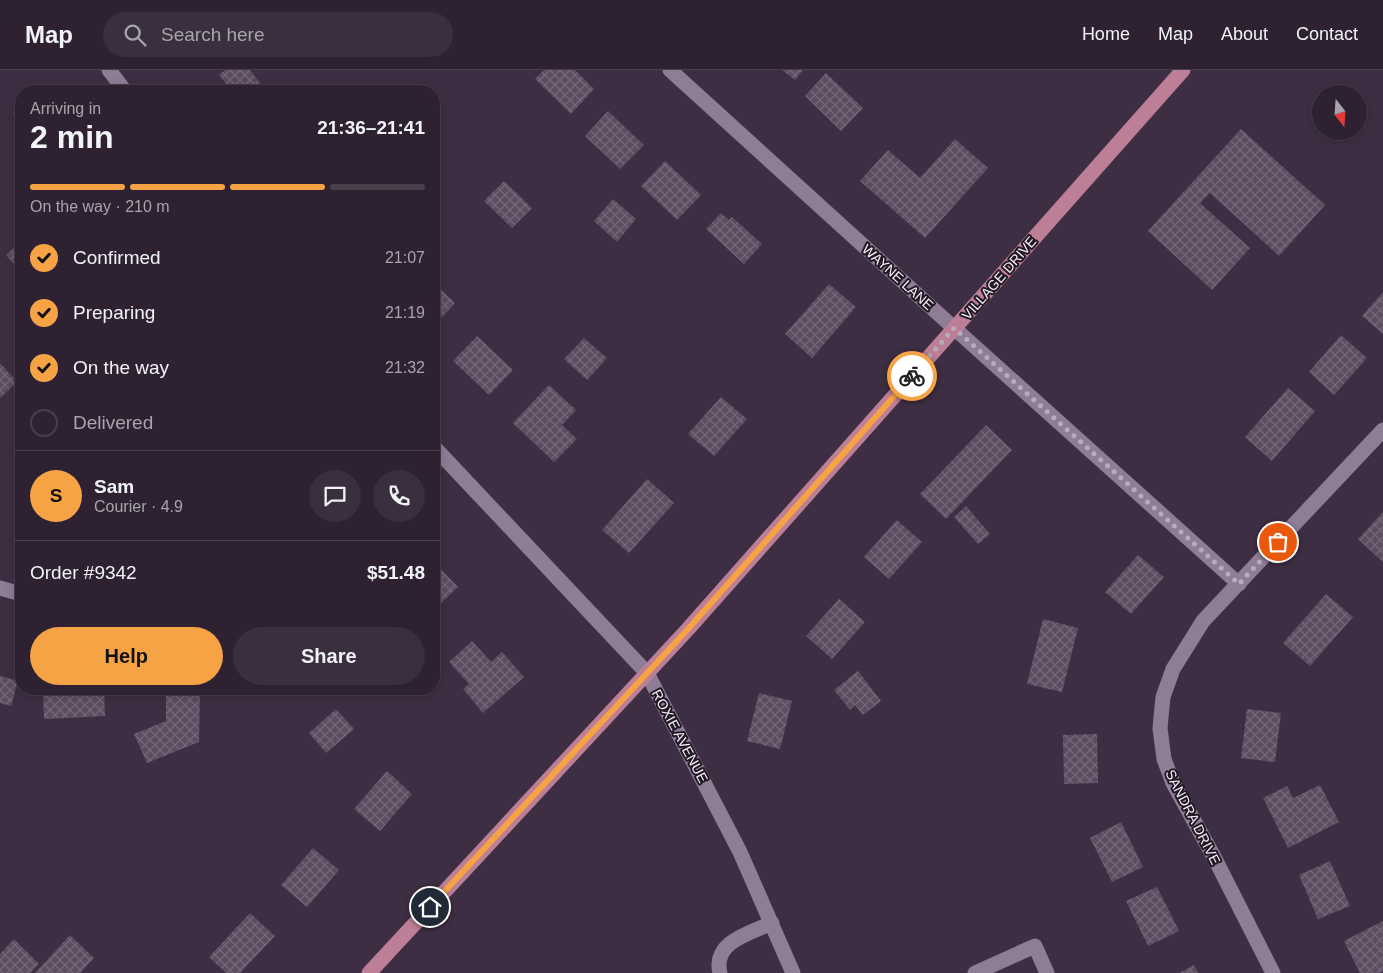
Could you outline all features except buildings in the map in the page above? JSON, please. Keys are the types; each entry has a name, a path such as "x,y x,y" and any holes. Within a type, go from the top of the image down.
{"main road":[{"name":"VILLAGE DRIVE","path":"369,973 688,629 1183,70"}],"street":[{"path":"109,70 120,85"},
{"name":"WAYNE LANE","path":"670,70 1239,584"},
{"name":"SANDRA DRIVE","path":"1273,973 1214,857 1173,783 1164,759 1160,728 1163,697 1173,668 1203,621 1383,430"},
{"name":"ROXIE AVENUE","path":"440,453 647,673 740,852 794,973"},
{"path":"0,588 15,592"},
{"path":"720,973 719,958 726,945 772,923"},
{"path":"975,973 1035,946 1047,973"}],"way so far":[{"path":"912,376 954,328 1239,584 1278,542"}],"route":[{"path":"430,907 688,629 912,376"}]}
